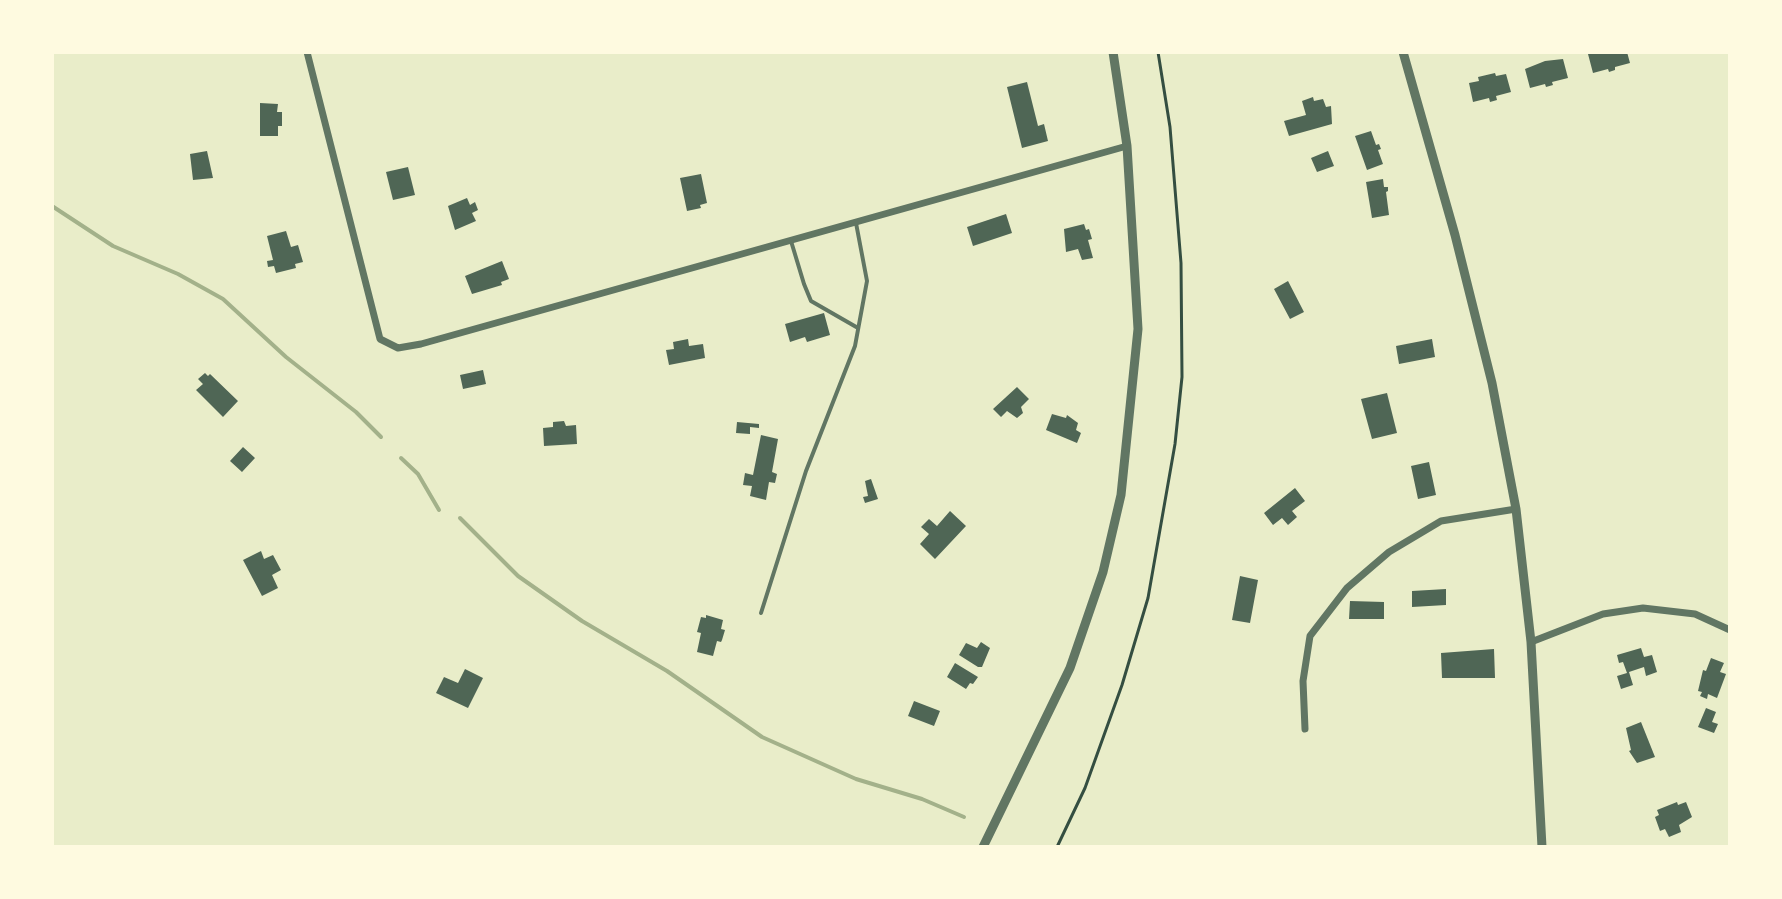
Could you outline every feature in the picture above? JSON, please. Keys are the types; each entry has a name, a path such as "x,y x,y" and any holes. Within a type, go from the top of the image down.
{"street":[{"path":"307,52 380,339 398,348 1127,146"},
{"path":"983,847 1070,668 1103,572 1121,495 1138,329 1127,146 1113,52"},
{"path":"1403,52 1455,235 1488,369 1516,509 1531,642 1542,847"},
{"path":"1305,729 1303,681 1310,636 1347,588 1389,552 1441,521 1516,509"},
{"path":"1531,642 1603,614 1643,608 1695,614 1730,630"}],"lane":[{"path":"761,613 806,471 855,346 867,281 856,223"},
{"path":"791,241 811,301 858,328"}],"path":[{"path":"1057,847 1085,788 1122,685 1148,598 1175,444 1182,377 1181,263 1170,127 1158,52"}],"building":[{"path":"1627,52 1630,63 1609,72 1608,69 1593,73 1588,54"},
{"path":"1563,59 1568,78 1546,87 1545,84 1530,88 1525,69 1545,61"},
{"path":"1495,73 1496,76 1506,74 1511,92 1496,96 1497,100 1490,102 1489,98 1473,102 1469,83"},
{"path":"1027,82 1038,126 1044,124 1048,141 1022,148 1007,87"},
{"path":"1313,97 1314,101 1323,99 1326,107 1331,106 1332,124 1289,136 1284,121 1306,115 1302,101"},
{"path":"260,103 278,104 277,112 282,112 282,126 278,126 278,136 260,136"},
{"path":"1371,131 1376,145 1379,144 1381,149 1378,150 1383,164 1367,170 1355,136"},
{"path":"207,151 213,178 193,180 190,154"},
{"path":"1328,151 1334,166 1317,172 1311,158"},
{"path":"408,167 415,195 393,200 386,172"},
{"path":"701,174 707,203 700,205 701,208 687,211 680,178"},
{"path":"1383,179 1384,187 1388,187 1389,215 1372,218 1366,182"},
{"path":"467,198 470,205 475,202 478,210 472,213 476,221 455,230 448,206"},
{"path":"1006,214 1012,233 973,246 967,227"},
{"path":"1084,224 1092,239 1088,240 1093,258 1082,260 1078,249 1066,252 1064,229"},
{"path":"286,231 291,247 298,245 303,262 295,264 296,268 276,273 274,266 268,267 267,261 273,260 267,236"},
{"path":"502,261 509,279 501,282 502,285 472,294 465,276"},
{"path":"1288,281 1304,312 1290,319 1274,289"},
{"path":"824,313 830,335 807,342 805,337 790,342 785,324"},
{"path":"688,339 689,346 703,344 705,358 669,365 666,350 674,349 673,342"},
{"path":"1432,339 1435,357 1399,364 1396,346"},
{"path":"483,370 486,384 463,389 460,375"},
{"path":"205,373 210,374 238,401 223,417 196,390 203,384 198,379"},
{"path":"1017,387 1029,399 1021,407 1023,413 1017,418 1007,411 1001,417 993,409"},
{"path":"1387,393 1397,433 1372,439 1361,399"},
{"path":"1052,414 1066,418 1067,415 1078,423 1076,430 1081,433 1077,443 1046,430"},
{"path":"564,421 566,426 576,425 577,444 544,446 543,428 553,427 553,422"},
{"path":"737,422 759,424 759,428 750,427 750,434 736,433"},
{"path":"761,435 778,439 772,472 777,474 775,483 769,482 766,500 750,496 752,486 743,485 745,473 753,475"},
{"path":"243,447 255,458 242,472 230,461"},
{"path":"1429,462 1436,495 1418,499 1411,466"},
{"path":"871,479 878,499 865,503 863,497 868,496 865,481"},
{"path":"1295,488 1305,501 1292,511 1297,517 1288,525 1282,518 1273,525 1264,513"},
{"path":"950,511 966,526 935,559 920,544 929,534 921,527 929,519 937,526"},
{"path":"261,551 264,559 273,555 281,570 272,575 278,588 262,596 243,560"},
{"path":"1240,576 1258,580 1250,623 1232,620"},
{"path":"1446,589 1446,605 1412,607 1412,591"},
{"path":"1350,601 1384,602 1384,619 1349,619"},
{"path":"706,615 723,620 721,629 725,630 721,642 717,641 713,656 697,652 701,633 697,632 701,617 706,618"},
{"path":"981,642 990,648 982,667 959,655 966,643 977,648"},
{"path":"1641,648 1644,657 1652,655 1657,672 1646,676 1644,667 1629,672 1633,685 1621,689 1617,676 1627,673 1617,655"},
{"path":"1494,649 1495,678 1442,678 1441,653"},
{"path":"1711,658 1724,663 1720,672 1726,674 1717,698 1708,694 1707,699 1700,696 1702,692 1698,691 1703,670 1706,671"},
{"path":"955,663 978,677 966,689 947,677"},
{"path":"465,669 483,678 468,708 436,693 444,677 458,683"},
{"path":"914,701 940,711 934,726 908,716"},
{"path":"1706,708 1716,712 1712,722 1718,724 1714,733 1698,727"},
{"path":"1641,722 1655,757 1637,763 1629,751 1626,728"},
{"path":"1677,802 1678,805 1686,802 1692,817 1679,825 1681,832 1669,837 1665,829 1660,831 1655,817 1659,815 1657,810"}],"waterway":[{"path":"52,206 113,246 178,274 223,299 381,437"},
{"path":"401,458 418,474 439,510"},
{"path":"460,518 518,576 582,621 667,671 762,737 856,779 922,799 964,817"}]}
